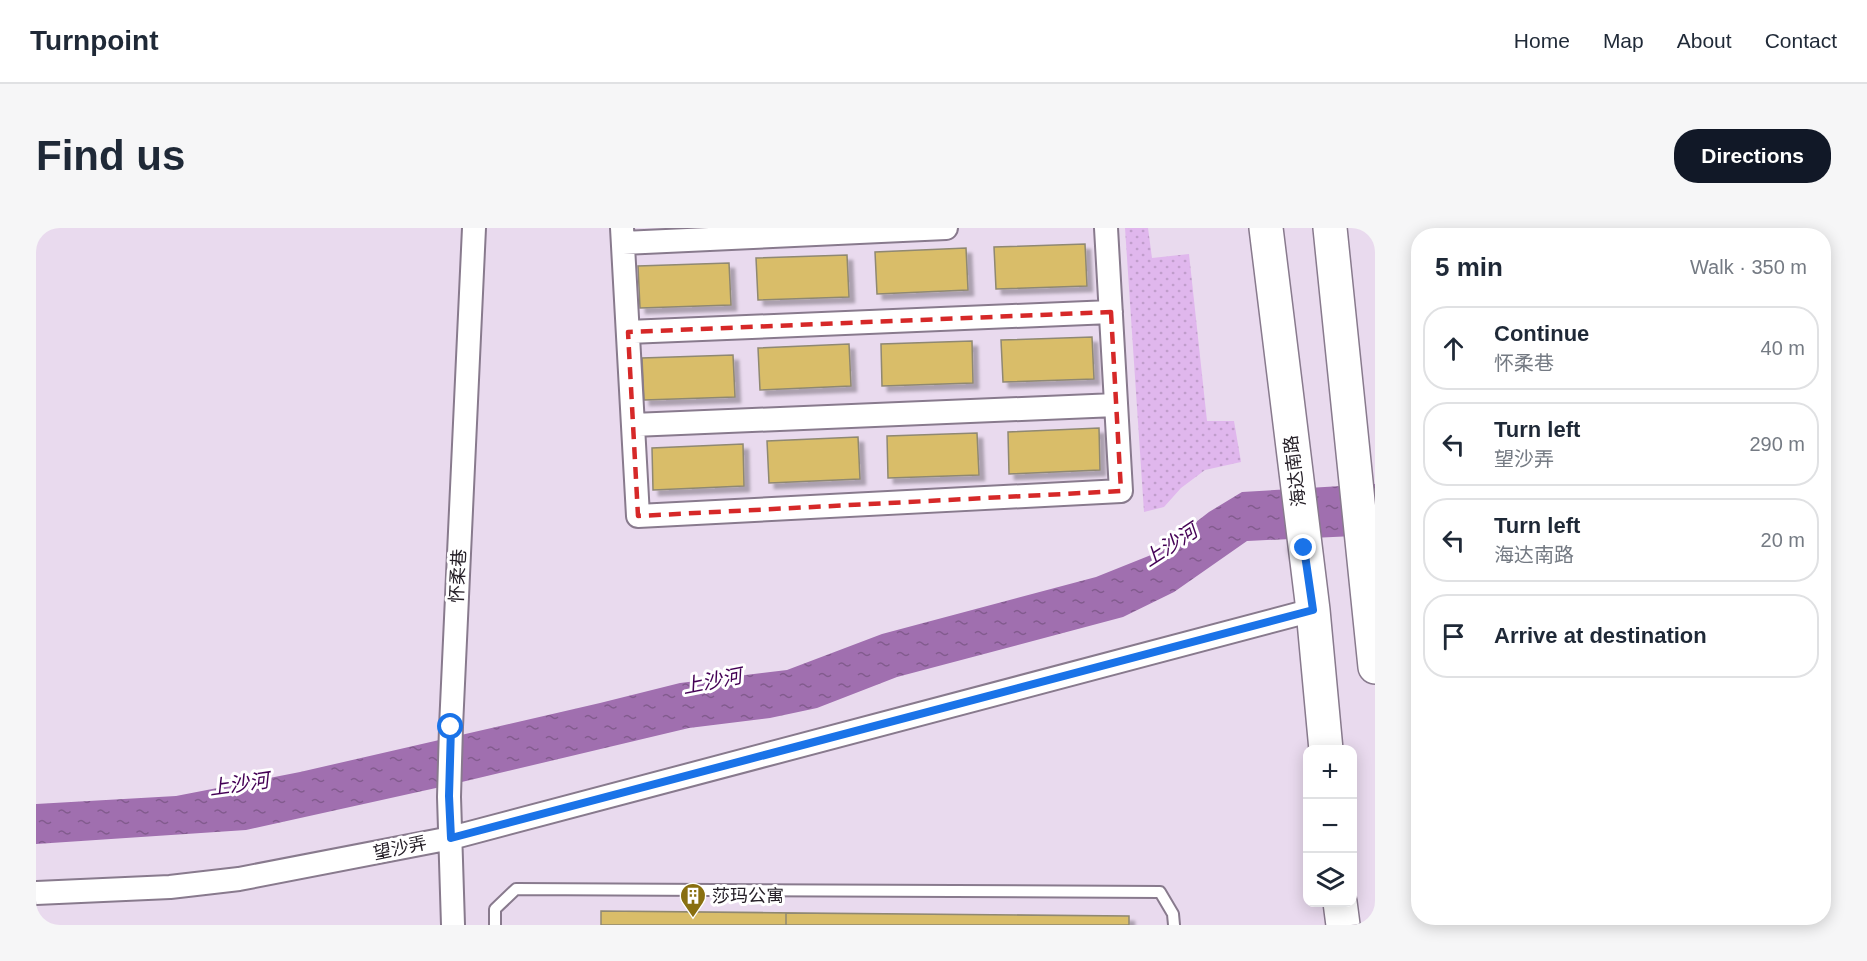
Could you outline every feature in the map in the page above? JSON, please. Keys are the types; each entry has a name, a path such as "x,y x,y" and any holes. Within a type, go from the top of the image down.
{"main road":[{"name":"海达南路","path":"1266,228 1313,610 1326,745"},
{"path":"1330,228 1375,668"},
{"path":"1341,907 1343,925"}],"street":[{"name":"怀柔巷","path":"453,925 449,796 451,727 474,228"},
{"path":"946,228 623,236 638,516 1122,491 1106,228"},
{"path":"628,332 1111,312"},
{"path":"633,425 1116,405"},
{"name":"望沙弄","path":"36,893 170,887 238,879 451,838 1313,610"}],"lane":[{"path":"495,925 495,909 516,890 540,890 1160,891 1173,914 1174,925"}],"highlighted area":[{"path":"1111,312 1121,491 638,516 628,332"}],"shaded area":[{"path":"1125,228 1148,228 1152,258 1189,254 1207,421 1234,421 1241,462 1205,470 1181,488 1164,507 1144,512"}],"water":[{"name":"上沙河","path":"1375,484 1375,535 1247,541 1174,592 1123,617 897,677 817,708 770,718 689,728 246,830 36,844 36,804 176,796 300,772 680,683 787,670 882,634 1096,577 1156,553 1209,512 1242,492"}],"building":[{"path":"1085,244 1087,286 996,289 994,247"},
{"path":"966,248 968,290 877,294 875,252"},
{"path":"847,255 849,297 758,300 756,258"},
{"path":"729,263 731,305 640,308 638,266"},
{"path":"1092,337 1094,379 1003,382 1001,340"},
{"path":"972,341 973,383 882,386 881,344"},
{"path":"849,344 851,386 760,390 758,348"},
{"path":"733,355 735,397 644,400 642,358"},
{"path":"1099,428 1100,470 1009,474 1008,432"},
{"path":"977,433 979,475 888,478 887,436"},
{"path":"858,437 860,479 769,483 767,441"},
{"path":"743,444 744,486 653,490 652,448"},
{"path":"601,911 1129,916 1129,925 601,925"},
{"name":"莎玛公寓","path":"601,911 786,913 786,925 601,925"},
{"path":"786,913 1129,916 1129,925 786,925"}],"place":[{"name":"莎玛公寓","path":"693,919"}],"route":[{"path":"451,727 449,796 451,838 1313,610 1304,548"}]}
